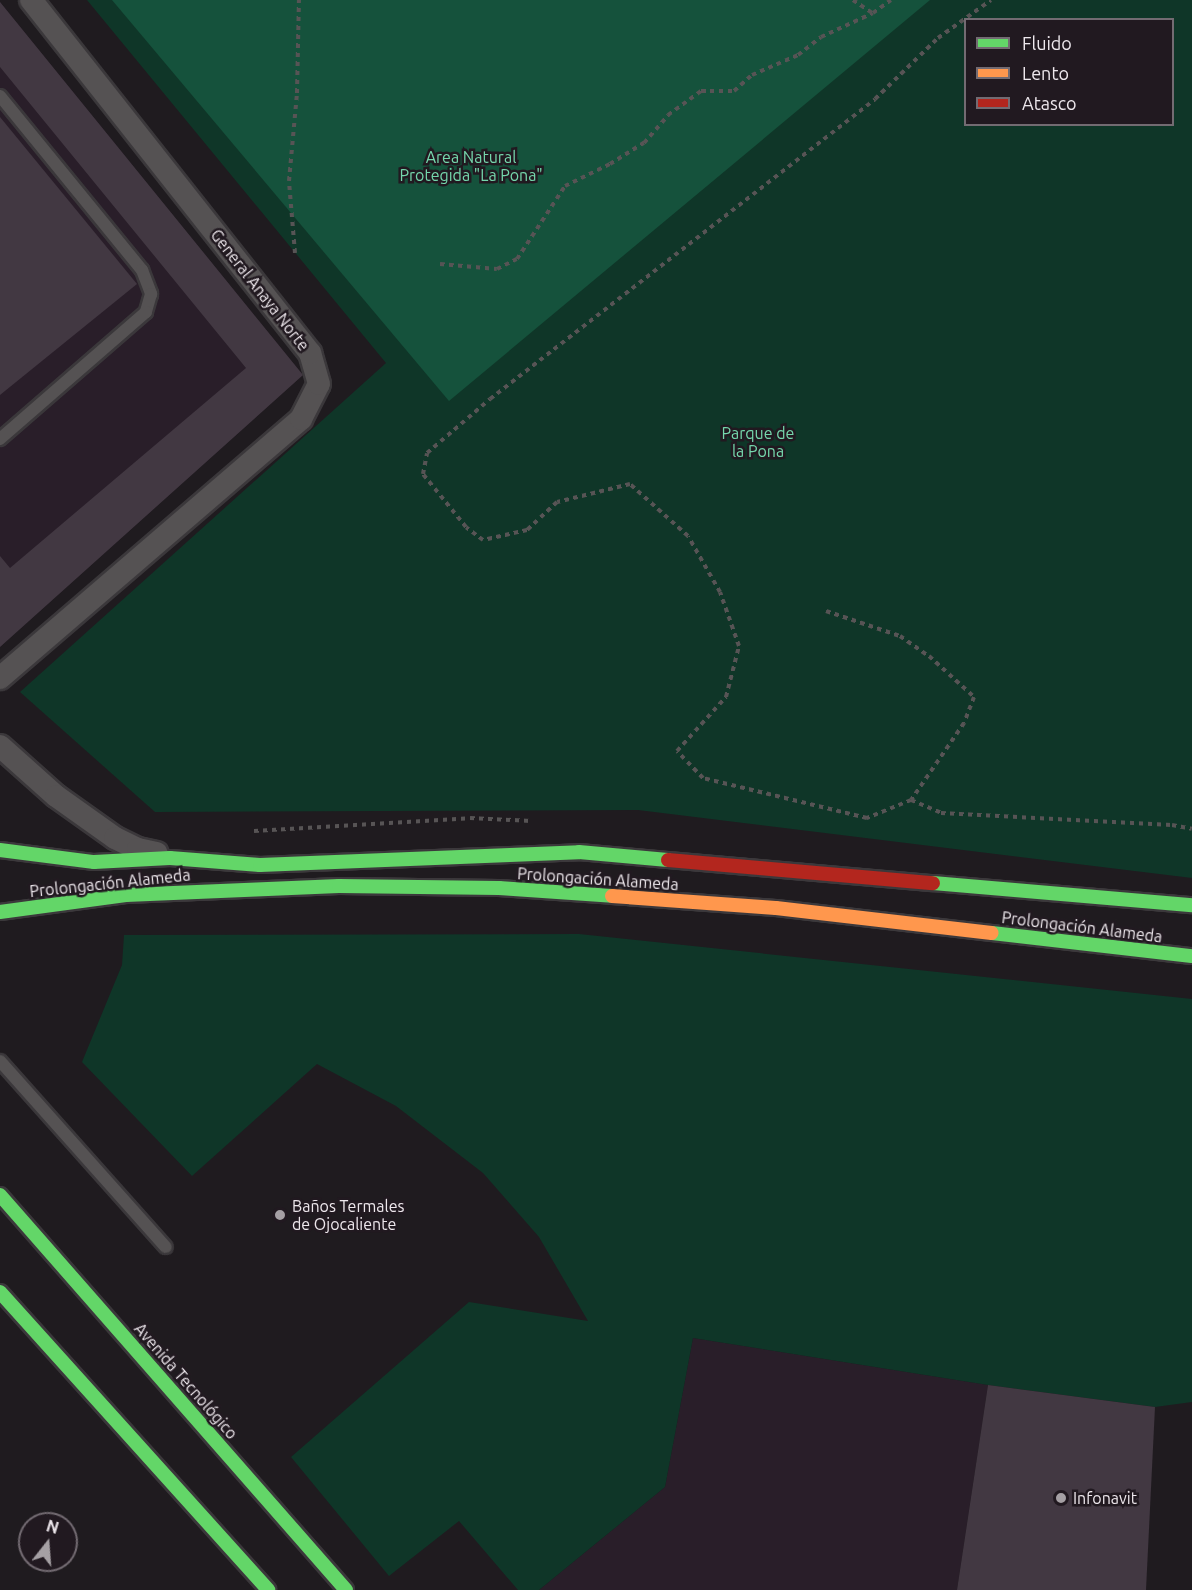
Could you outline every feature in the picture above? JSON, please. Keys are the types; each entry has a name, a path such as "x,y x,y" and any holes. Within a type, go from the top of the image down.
{"main road":[{"name":"Prolongación Alameda","path":"0,850 94,862 182,858 260,865 579,852 1192,905"},
{"path":"210,876 260,865"},
{"path":"123,881 145,880"},
{"name":"Prolongación Alameda","path":"0,912 95,898 188,891 339,886 499,888 776,908 1192,956"},
{"name":"Avenida Tecnológico","path":"0,1195 346,1590"},
{"path":"0,1292 268,1590"}],"street":[{"name":"General Anaya Norte","path":"0,678 301,419 319,384 310,353 31,0"},
{"path":"0,746 56,796 116,838 138,849 182,858"}],"lane":[{"path":"0,96 142,270 151,294 146,312 0,440"},
{"path":"0,1061 166,1247"}],"path":[{"path":"295,253 289,181 297,93 299,0"},
{"path":"853,0 873,13"},
{"path":"440,264 497,269 518,259 565,186 610,164 644,143 668,115 700,91 734,91 752,75 798,55 821,37 873,13 891,0"},
{"path":"966,18 991,0"},
{"path":"826,611 900,636 929,656 974,696 964,723 911,800 867,818 703,778 678,751 726,697 739,646 720,592 688,536 630,484 557,502 526,531 483,540 466,526 423,474 427,453 490,399 875,99 938,38 964,19"},
{"path":"911,800 941,813 1172,825 1192,829"}],"shaded area":[{"path":"0,2 303,375 0,647"},
{"path":"693,1338 988,1385 957,1590 539,1590 665,1487"}],"green space":[{"name":"Parque de la Pona","path":"87,0 1192,0 1192,878 638,810 155,812 20,692 386,363"},
{"name":"Area Natural Protegida \"La Pona\"","path":"112,0 930,0 449,401"},
{"path":"579,934 1192,999 1192,1402 1155,1407 988,1385 693,1338 665,1487 539,1590 518,1590 459,1521 389,1576 291,1457 469,1302 588,1321 539,1237 483,1173 396,1106 317,1064 192,1176 82,1062 122,965 124,935"}],"building":[{"path":"0,2 303,375 0,647 0,556 10,568 246,368 0,67"},
{"path":"0,117 137,284 0,395"},
{"name":"Infonavit","path":"988,1385 1155,1407 1146,1590 957,1590"}],"traffic: fast":[{"path":"0,850 94,862 170,858 260,865 579,852 668,860"},
{"path":"933,883 1192,905"},
{"path":"0,912 126,895 339,886 499,888 612,896"},
{"path":"992,933 1192,956"},
{"path":"0,1195 346,1590"},
{"path":"0,1292 268,1590"}],"traffic: slow":[{"path":"612,896 776,908 992,933"}],"traffic: jam":[{"path":"668,860 933,883"}],"place":[{"name":"Baños Termales de Ojocaliente","path":"280,1215"},
{"name":"Infonavit","path":"1061,1498"}]}
